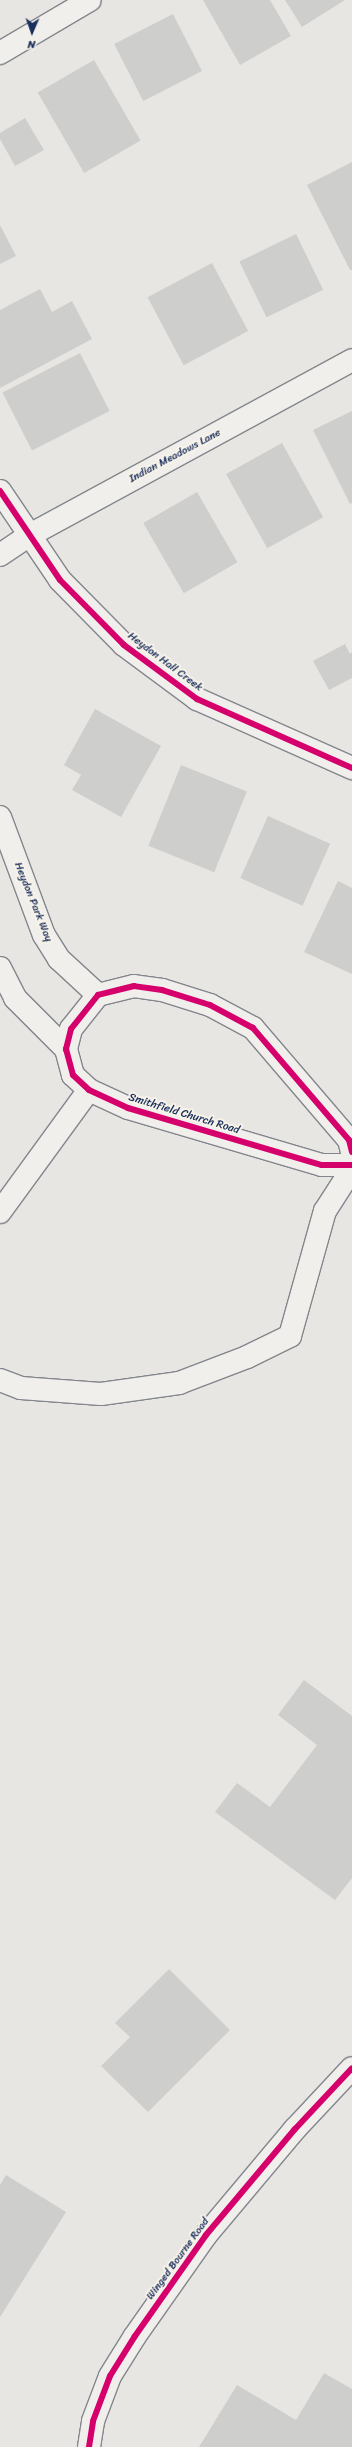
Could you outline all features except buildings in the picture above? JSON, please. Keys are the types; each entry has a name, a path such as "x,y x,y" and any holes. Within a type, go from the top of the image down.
{"street":[{"path":"0,53 90,0"},
{"name":"Indian Meadows Lane","path":"0,555 30,535 352,360"},
{"name":"Heydon Hall Creek","path":"0,492 60,580 124,645 197,699 352,768"},
{"name":"Heydon Park Way","path":"0,817 44,935 59,959 98,995"},
{"path":"0,968 15,998 66,1049"},
{"path":"98,995 134,986 162,990 210,1005 253,1028 349,1140 352,1152"},
{"name":"Smithfield Church Road","path":"98,995 71,1029 66,1049 73,1075 88,1090 128,1108 322,1165 352,1164"},
{"path":"0,1212 88,1090"},
{"path":"0,1380 21,1388 101,1394 179,1383 247,1357 290,1336 324,1211 352,1169"},
{"name":"Winged Bourne Road","path":"89,2447 93,2421 110,2376 135,2336 206,2235 295,2129 352,2068"}],"cycle path":[{"path":"0,491 60,580 124,645 197,699 352,768"},
{"path":"352,1152 349,1140 253,1028 210,1005 162,990 134,986 98,995 71,1029 66,1049 73,1075 89,1090 128,1108 322,1165 352,1165"},
{"path":"89,2447 93,2421 110,2376 135,2336 206,2235 295,2129 352,2068"}]}
